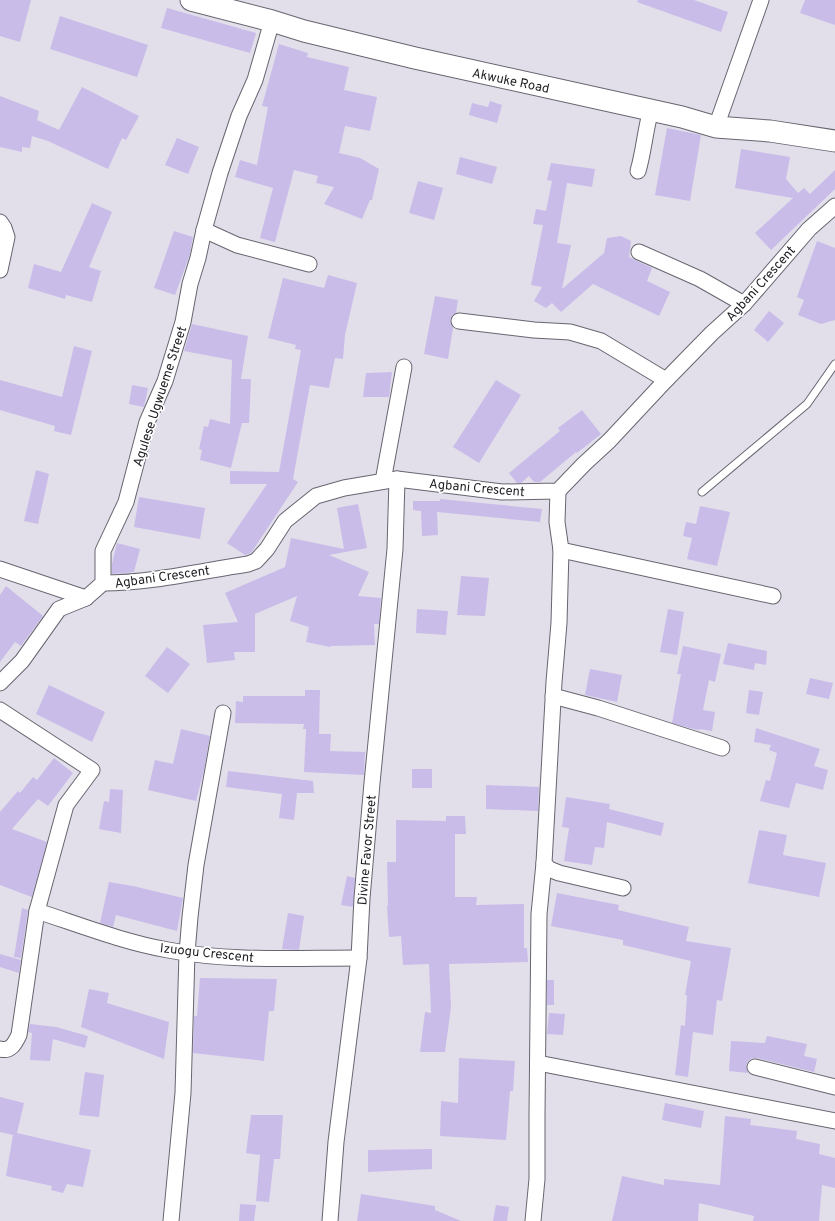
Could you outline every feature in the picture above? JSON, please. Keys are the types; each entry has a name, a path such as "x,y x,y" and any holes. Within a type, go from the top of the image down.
{"main road":[{"name":"Akwuke Road","path":"191,0 304,31 415,58 682,117 716,127 770,131 835,141"}],"street":[{"path":"716,127 760,0"},
{"name":"Agulese Ugwueme Street","path":"103,583 103,551 126,502 147,422 165,381 183,322 190,284 220,173 239,116 255,80 272,21"},
{"path":"638,171 644,149 651,110"},
{"name":"Agbani Crescent","path":"103,583 125,583 146,580 248,564 256,561 267,549 285,521 316,496 344,488 390,480 502,492 558,491 610,440 712,333 744,304 809,229 835,206"},
{"path":"0,222 7,237 2,264"},
{"path":"204,230 237,245 309,264"},
{"path":"639,252 700,279 724,291 744,304"},
{"path":"459,321 534,330 570,332 590,337 606,344 666,380"},
{"name":"Divine Favor Street","path":"330,1221 336,1142 359,958 370,799 395,549 390,480 404,367"},
{"path":"533,1221 537,1179 539,914 544,863 553,696 559,623 561,550 557,522 558,491"},
{"path":"561,550 773,596"},
{"path":"0,569 86,598"},
{"path":"0,682 22,661 59,609 86,598 103,583"},
{"path":"553,696 598,708 722,748"},
{"path":"0,710 92,770 66,805 37,911 19,1035 13,1046 4,1050 0,1049"},
{"path":"171,1221 183,1093 187,953 196,865 223,712"},
{"path":"544,863 549,869 559,873 623,888"},
{"name":"Izuogu Crescent","path":"37,911 117,937 167,950 187,953 238,958 359,958"},
{"path":"538,1063 835,1121"},
{"path":"755,1066 835,1088"}],"lane":[{"path":"702,492 807,404 835,364"}],"building":[{"path":"0,0 31,0 20,42 0,36"},
{"path":"638,0 694,0 728,12 721,32 637,2"},
{"path":"805,0 835,0 835,25 800,13"},
{"path":"167,8 256,33 250,53 161,28"},
{"path":"60,16 148,45 137,77 50,49"},
{"path":"279,44 308,53 307,57 349,67 344,90 377,97 370,131 345,126 339,153 360,158 379,169 372,200 370,200 362,219 324,204 334,187 316,183 318,176 294,170 275,242 260,238 273,188 235,177 240,160 257,165 268,107 262,106"},
{"path":"82,87 139,116 126,140 122,138 108,169 48,141 32,136 30,148 22,147 22,152 0,147 0,96 39,111 37,120 59,130"},
{"path":"490,101 502,105 497,123 469,115 472,103 488,107"},
{"path":"667,128 701,135 690,201 655,195"},
{"path":"177,138 199,147 188,174 165,165"},
{"path":"741,149 790,157 786,179 798,193 804,188 810,194 835,170 835,189 771,250 755,233 793,198 735,188"},
{"path":"460,157 497,167 492,184 456,174"},
{"path":"551,163 595,169 592,187 567,183 557,243 571,245 562,289 604,253 607,238 621,236 631,241 629,257 652,268 647,281 670,292 659,316 593,284 561,312 552,303 546,308 534,301 542,287 531,285 543,225 533,224 536,209 546,211 552,181 547,180"},
{"path":"418,181 443,188 434,220 409,213"},
{"path":"92,203 112,212 89,267 101,271 92,302 66,295 65,299 28,288 34,264 61,272"},
{"path":"174,231 193,237 190,254 175,295 154,288"},
{"path":"817,241 835,248 835,320 821,324 798,315 804,300 797,297"},
{"path":"328,275 357,283 345,335 343,359 335,358 329,388 310,385 293,479 298,482 251,553 245,555 227,543 267,484 230,484 230,471 279,472 301,350 295,349 296,345 268,338 283,278 324,288"},
{"path":"435,296 458,300 456,313 452,315 450,320 453,328 448,359 424,354"},
{"path":"769,311 784,323 768,342 754,330"},
{"path":"192,324 248,336 241,379 251,379 249,423 242,423 231,468 200,460 202,450 199,449 204,426 208,427 210,419 230,424 232,360 184,351"},
{"path":"74,346 92,351 71,435 54,431 55,426 0,410 0,380 62,397"},
{"path":"392,372 389,397 363,397 366,373"},
{"path":"496,380 521,395 479,463 453,447"},
{"path":"132,385 148,388 144,407 129,404"},
{"path":"582,410 601,434 577,453 576,452 540,482 534,482 529,476 521,483 517,483 509,473 560,431 558,428"},
{"path":"36,470 49,474 38,524 24,521"},
{"path":"139,497 205,508 200,539 134,527"},
{"path":"440,499 542,509 540,522 437,512 438,535 422,536 421,511 413,510 413,501 440,501"},
{"path":"358,504 367,548 329,555 369,572 358,596 381,598 379,624 374,624 375,645 330,647 306,642 309,627 290,621 297,596 255,614 255,652 234,652 235,660 207,663 203,625 238,622 225,593 285,567 291,538 344,549 337,508"},
{"path":"700,506 730,512 717,566 687,559 692,538 683,536 686,522 696,524"},
{"path":"117,543 140,549 134,572 112,574 112,564"},
{"path":"461,576 489,578 485,616 457,615"},
{"path":"6,586 43,616 21,646 15,642 0,662 0,595"},
{"path":"417,609 448,611 446,635 416,633"},
{"path":"668,609 684,612 677,655 660,652"},
{"path":"728,643 767,651 766,665 755,663 754,670 723,664"},
{"path":"683,646 721,654 715,682 709,680 703,710 715,712 712,731 693,729 672,723 681,674 677,674"},
{"path":"167,647 190,664 168,693 145,676"},
{"path":"590,669 622,675 617,702 585,695"},
{"path":"810,678 833,683 829,699 806,694"},
{"path":"49,685 105,712 92,742 36,714"},
{"path":"305,690 320,690 319,734 331,734 330,751 365,752 364,775 304,772 306,729 303,729 304,724 235,723 236,701 243,702 243,696 305,696"},
{"path":"749,690 763,692 759,715 746,713"},
{"path":"756,728 820,749 814,766 828,770 823,790 796,783 789,808 760,801 766,780 770,781 777,753 769,750 771,745 754,742"},
{"path":"181,729 210,736 204,770 196,801 148,790 155,760 173,764"},
{"path":"54,758 73,773 48,806 38,799 12,829 47,842 32,897 0,885 0,812 18,791 20,793 33,777 37,780"},
{"path":"412,769 432,769 432,788 412,788"},
{"path":"228,771 313,781 314,793 297,793 294,820 279,818 282,794 226,787"},
{"path":"486,785 539,787 538,811 486,809"},
{"path":"110,789 123,790 121,833 99,829 104,801 109,802"},
{"path":"566,797 610,804 609,809 664,823 661,836 607,822 604,848 595,847 592,865 564,861 569,828 562,827"},
{"path":"446,816 465,816 466,834 455,834 455,897 477,897 476,905 524,904 524,948 527,948 528,962 449,964 451,1007 445,1052 420,1052 425,1012 431,1013 429,964 403,965 401,936 389,937 387,862 396,862 396,820 446,821"},
{"path":"759,830 787,835 783,855 826,863 819,897 748,883"},
{"path":"347,876 355,878 353,907 341,905"},
{"path":"109,882 183,898 177,931 116,915 113,927 100,923"},
{"path":"557,893 619,905 618,910 689,927 686,941 731,948 722,1001 717,1000 713,1035 693,1032 688,1077 675,1075 681,1025 685,1026 687,995 685,995 691,961 623,945 623,940 551,926"},
{"path":"22,908 28,910 21,958 14,957"},
{"path":"288,913 304,916 299,950 282,949"},
{"path":"0,954 21,960 19,973 0,967"},
{"path":"200,978 277,979 274,1011 269,1011 264,1061 193,1053 194,1016 197,1016"},
{"path":"547,980 554,980 554,1005 547,1005"},
{"path":"89,989 109,993 107,1003 169,1022 164,1059 81,1027"},
{"path":"549,1013 565,1014 563,1035 547,1034"},
{"path":"30,1024 56,1027 88,1036 85,1048 53,1039 50,1061 30,1060 32,1033 28,1032"},
{"path":"767,1036 807,1044 804,1056 817,1059 814,1072 757,1058 752,1058 748,1061 746,1065 748,1073 729,1071 731,1041 765,1043"},
{"path":"459,1058 515,1061 513,1091 510,1091 506,1140 440,1136 441,1101 458,1103"},
{"path":"85,1072 104,1075 99,1117 79,1115"},
{"path":"0,1097 24,1103 17,1133 91,1150 83,1187 67,1184 63,1193 51,1190 52,1186 6,1176 13,1135 0,1132"},
{"path":"665,1103 704,1111 701,1128 662,1120"},
{"path":"251,1115 283,1115 280,1159 274,1159 269,1202 256,1201 260,1155 246,1153"},
{"path":"725,1116 751,1119 750,1125 797,1131 796,1139 820,1144 819,1154 835,1158 835,1188 822,1185 819,1221 753,1221 754,1216 699,1203 698,1221 612,1221 622,1176 664,1185 664,1179 720,1185"},
{"path":"432,1149 432,1169 368,1172 368,1150"},
{"path":"361,1194 435,1206 435,1210 461,1221 357,1221"},
{"path":"240,1204 256,1205 254,1221 239,1221"},
{"path":"496,1205 509,1207 507,1221 493,1221"}]}
